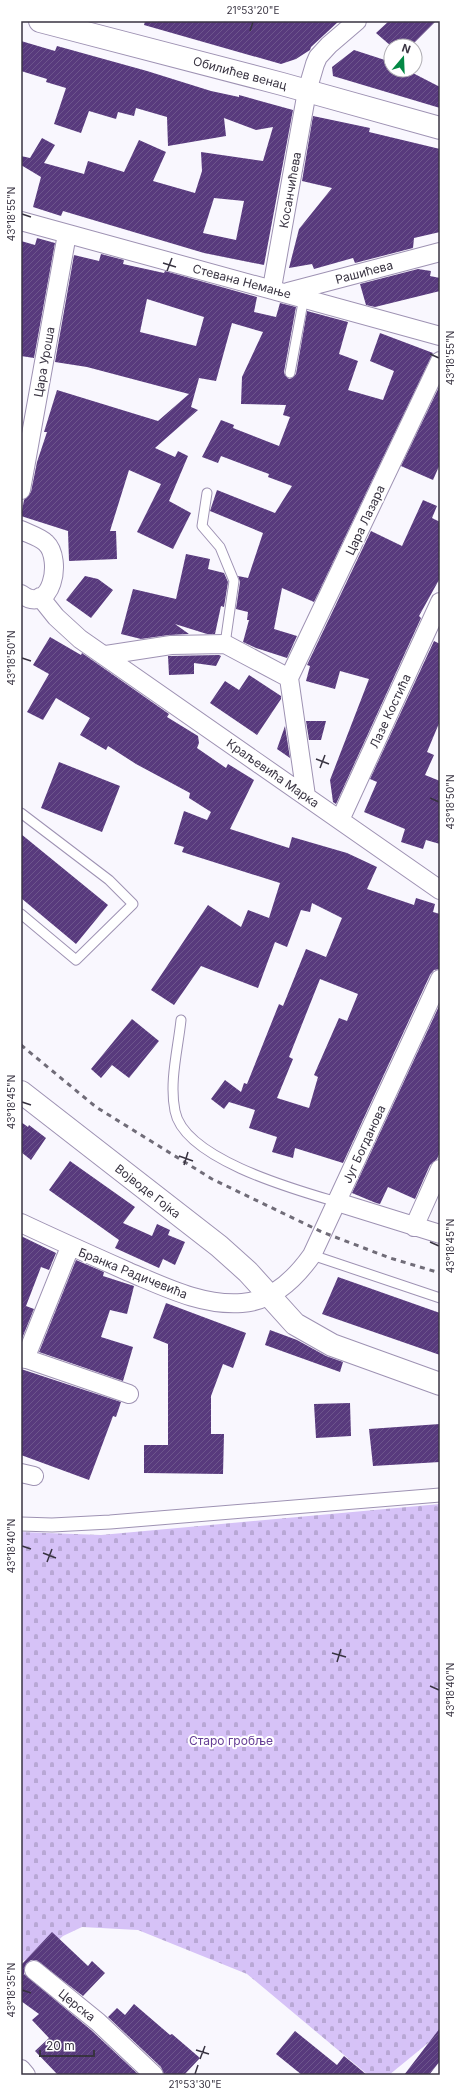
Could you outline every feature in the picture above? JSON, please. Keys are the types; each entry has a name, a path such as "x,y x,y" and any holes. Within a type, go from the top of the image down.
{"street":[{"name":"Обилићев венац","path":"40,21 308,91 440,128"},
{"name":"Косанчићева","path":"288,293 308,91 314,64 329,44 357,21"},
{"name":"Стевана Немање","path":"21,221 288,293 440,336"},
{"name":"Цара Уроша","path":"21,490 27,427 68,234"},
{"name":"Рашићева","path":"288,293 440,252"},
{"name":"Цара Лазара","path":"289,678 440,361"},
{"path":"21,530 43,540 52,552 53,582 48,592 40,597 33,598 21,594"},
{"name":"Краљевића Марка","path":"40,597 56,617 80,639 440,890"},
{"name":"Лазе Костића","path":"340,820 440,602"},
{"path":"106,656 171,645 225,644 289,678 306,796"},
{"name":"Југ Богданова","path":"269,1296 288,1284 312,1255 440,979"},
{"name":"Војводе Гојка","path":"21,1092 219,1246 248,1272 269,1296"},
{"path":"414,1227 440,1169"},
{"path":"337,1202 440,1234"},
{"name":"Бранка Радичевића","path":"21,1223 70,1247 188,1296 215,1301 243,1303 269,1296"},
{"path":"70,1247 23,1358 129,1394"},
{"path":"269,1296 295,1324 332,1345 440,1384"},
{"path":"21,1524 52,1525 110,1522 440,1495"},
{"name":"Церска","path":"34,1970 98,2022 154,2075"}],"lane":[{"path":"288,293 290,374"},
{"path":"207,493 202,526 220,547 234,581 225,644"},
{"path":"21,813 110,880 133,904 76,960 21,914"},
{"path":"181,1020 173,1084 175,1112 181,1126 211,1152 238,1168 290,1188 337,1202"},
{"path":"312,1255 440,1298"}],"green space":[{"name":"Старо гробље","path":"440,1504 440,2031 433,2039 389,2075 368,2075 247,1974 138,1930 82,1927 63,1936 52,1946 21,1962 21,1532 101,1535"}],"building":[{"path":"145,21 339,21 311,47 310,50 296,59 281,64 144,25"},
{"path":"389,21 436,21 419,38 383,39 376,33"},
{"path":"21,41 55,51 57,46 147,71 211,91 239,97 239,95 293,110 264,265 204,253 63,211 61,216 33,207 41,177 21,165 21,156 30,158 42,138 55,145 44,163 84,174 88,161 124,172 139,140 166,152 153,181 195,193 202,171 201,152 263,161 273,127 256,130 224,118 226,136 168,146 167,117 136,108 134,116 118,112 116,119 89,111 81,133 54,124 66,88 46,82 47,79 21,71","holes":["214,198 244,201 236,240 203,233"]},
{"path":"354,50 383,59 383,78 423,78 440,87 440,108 333,76 332,67"},
{"path":"313,116 370,128 369,132 440,149 440,232 414,238 413,248 355,263 353,258 314,269 312,264 289,268 299,229 332,188 302,181"},
{"path":"37,238 55,243 34,358 21,356 21,241 35,245"},
{"path":"101,254 124,260 123,264 164,273 165,271 257,297 254,312 276,317 280,303 296,307 284,372 289,379 296,374 307,311 348,322 339,354 358,361 348,390 383,400 394,371 370,361 380,333 433,353 314,602 282,588 274,629 297,636 287,658 243,642 249,620 247,620 248,612 236,609 240,582 238,576 248,578 263,533 210,511 217,490 275,513 292,486 268,477 269,474 221,456 218,463 202,457 221,420 234,425 233,428 279,446 290,417 283,415 286,405 241,404 242,377 263,332 232,323 216,381 199,378 191,407 198,410 155,448 175,457 178,451 188,456 169,501 191,513 173,549 137,532 161,484 129,470 110,531 116,531 117,559 69,561 68,531 21,516 24,500 31,492 37,462 47,432 44,432 57,390 158,421 189,394 87,367 55,362 74,255 99,261","holes":["147,299 204,317 196,346 140,332"]},
{"path":"418,269 431,271 430,276 440,278 440,291 375,307 366,305 360,284"},
{"path":"440,385 440,464 433,480 401,466"},
{"path":"423,500 437,506 432,518 440,522 440,578 419,616 421,618 336,804 333,802 330,780 369,679 340,671 335,689 306,681 310,666 307,665 371,531 402,546"},
{"path":"186,554 210,559 208,569 224,573 228,582 224,607 221,606 215,634 207,634 175,624 189,634 141,639 121,634 133,589 176,599"},
{"path":"85,576 98,579 113,590 91,618 66,600"},
{"path":"50,637 81,655 82,653 169,714 167,717 198,736 199,743 197,748 226,768 228,764 254,780 230,829 289,848 292,837 347,853 377,867 367,889 414,905 416,898 435,904 433,912 440,914 440,969 434,970 430,975 343,1163 295,1148 293,1158 272,1152 277,1137 249,1128 255,1110 229,1102 224,1109 211,1099 225,1080 241,1092 244,1083 247,1084 279,1004 283,1006 306,949 326,957 342,918 312,903 310,912 301,910 287,947 275,942 258,988 201,966 174,1005 151,990 208,905 241,927 248,910 269,918 280,883 182,852 184,847 174,844 184,811 207,820 211,812 189,798 190,793 136,764 108,746 106,750 80,735 90,718 56,698 43,720 27,712 49,674 33,665","holes":["320,979 358,994 347,1021 339,1018 314,1075 318,1077 309,1108 277,1098 293,1059 289,1057"]},
{"path":"434,641 440,644 440,721 427,752 434,755 425,775 440,781 440,844 426,840 423,849 401,842 405,829 364,812 377,782 370,779"},
{"path":"168,656 221,656 216,666 194,663 194,674 169,675"},
{"path":"249,675 281,696 281,699 257,735 210,703 225,681 239,690"},
{"path":"306,721 326,721 321,740 309,740"},
{"path":"285,726 290,758 277,749"},
{"path":"59,762 120,786 102,832 41,808"},
{"path":"21,834 108,905 76,944 21,898"},
{"path":"440,1004 440,1152 437,1159 430,1165 415,1199 388,1187 380,1204 376,1203 352,1193"},
{"path":"132,1019 159,1041 129,1078 112,1065 101,1078 91,1069"},
{"path":"21,1122 28,1127 29,1125 46,1138 31,1160 21,1152"},
{"path":"70,1161 135,1207 123,1223 152,1236 157,1224 170,1230 168,1235 185,1242 175,1265 163,1259 159,1268 115,1248 119,1240 49,1190"},
{"path":"21,1236 56,1253 49,1270 41,1267 26,1306 34,1309 21,1341"},
{"path":"76,1260 104,1272 103,1276 134,1286 127,1314 110,1310 101,1337 133,1347 123,1381 39,1352"},
{"path":"338,1277 440,1313 440,1355 322,1314"},
{"path":"166,1303 246,1333 233,1368 223,1364 211,1396 211,1434 224,1434 223,1474 144,1473 144,1445 168,1445 168,1344 153,1338"},
{"path":"270,1330 297,1340 326,1356 343,1362 340,1372 265,1345"},
{"path":"21,1369 121,1402 116,1417 113,1416 89,1480 21,1455"},
{"path":"350,1403 351,1436 316,1438 314,1404"},
{"path":"440,1424 440,1462 373,1466 369,1429"},
{"path":"52,1932 88,1966 92,1961 105,1973 83,1996 36,1960 31,1960 26,1964 24,1974 91,2030 139,2075 58,2075 35,2051 49,2038 32,2020 39,2014 21,2001 21,1965"},
{"path":"134,2004 200,2058 184,2075 164,2075 161,2067 108,2017 117,2008 125,2015"},
{"path":"440,2028 440,2061 429,2075 404,2075"},
{"path":"295,2031 337,2065 344,2056 367,2075 302,2075 276,2054"}],"railway":[{"path":"21,1045 96,1107 212,1179 322,1232 390,1258 440,1273"}]}
